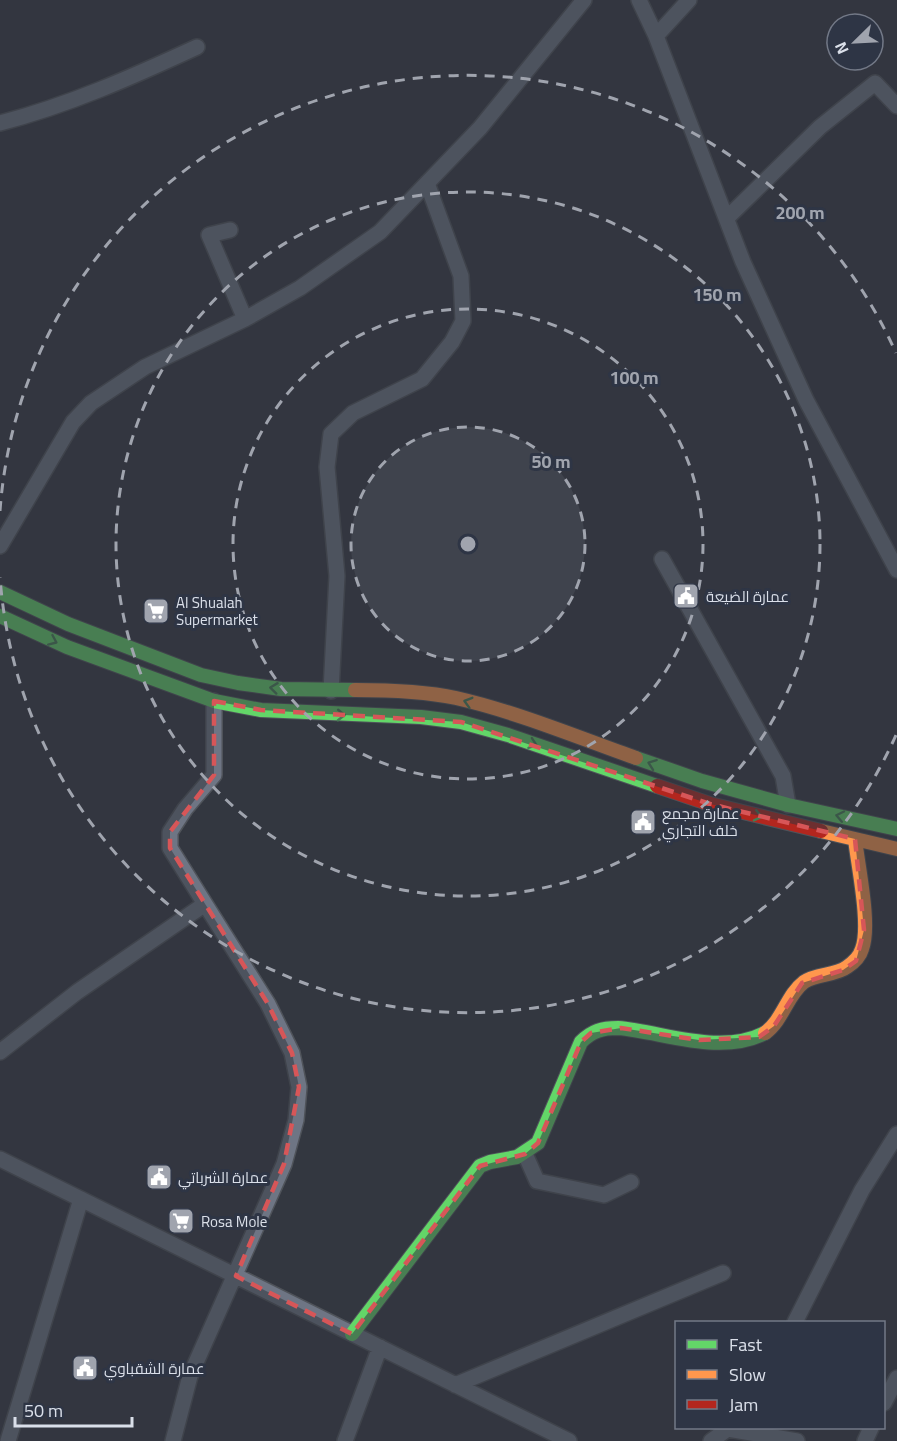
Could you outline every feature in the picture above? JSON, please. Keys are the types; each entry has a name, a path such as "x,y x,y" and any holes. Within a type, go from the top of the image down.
{"main road":[{"path":"0,592 68,624 201,675 281,689 399,690 455,698 515,715 702,781 788,805 897,829"},
{"path":"0,616 67,647 214,701 261,710 421,717 461,722 508,735 710,804 897,849"},
{"path":"352,1334 480,1166 490,1160 507,1159 525,1154 538,1143 581,1042 591,1033 621,1028 699,1040 738,1041 759,1037 774,1026 802,983 815,976 843,970 856,961 863,948 864,930 855,839"}],"street":[{"path":"0,546 73,422 91,403 145,367 244,319 300,288 380,232 480,128 584,0"},
{"path":"639,0 656,36 743,262 806,400 897,570"},
{"path":"656,36 689,0"},
{"path":"0,123 36,114 102,90 197,48"},
{"path":"727,218 820,127 875,83 897,106"},
{"path":"331,691 337,576 327,467 331,434 353,413 422,379 452,342 463,321 460,276 427,183"},
{"path":"230,230 209,235 244,319"},
{"path":"662,559 783,776 788,805"},
{"path":"173,1441 190,1376 284,1164 296,1120 299,1087 292,1053 268,1004 170,848 170,832 185,809 214,775 214,701"},
{"path":"0,1052 77,992 205,904"},
{"path":"796,1321 862,1190 897,1134"},
{"path":"525,1154 537,1181 604,1195 631,1182"},
{"path":"0,1159 569,1441"},
{"path":"8,1441 81,1199"},
{"path":"455,1385 723,1273"},
{"path":"345,1441 380,1347"},
{"path":"885,1401 897,1378"},
{"path":"711,1441 727,1429"},
{"path":"733,1429 797,1441"}],"highlighted area":[{"path":"214,701 261,710 461,722 710,804 855,839 864,930 856,961 843,970 802,983 774,1026 759,1037 699,1040 621,1028 591,1033 581,1042 538,1143 525,1154 480,1166 352,1334 236,1276 284,1164 299,1087 292,1053 268,1004 170,848 170,832 214,775"}],"traffic: fast":[{"path":"0,592 68,624 201,675 281,689 355,690"},
{"path":"0,616 67,647 214,701 261,710 421,717 461,722 508,735 657,786"},
{"path":"636,758 702,781 788,805 897,829"},
{"path":"352,1334 480,1166 517,1157 538,1143 581,1042 589,1035 602,1030 618,1028 711,1043 748,1040 765,1033"}],"traffic: slow":[{"path":"355,690 406,691 456,698 524,718 636,758"},
{"path":"821,831 897,849"},
{"path":"765,1033 771,1028 798,987 809,979 842,970 861,952 865,911 855,839"}],"traffic: jam":[{"path":"657,786 710,804 821,831"}],"place":[{"name":"عمارة الضيعة","path":"686,596"},
{"name":"Al Shualah Supermarket","path":"156,611"},
{"name":"عمارة مجمع خلف التجاري","path":"643,822"},
{"name":"عمارة الشرباتي","path":"159,1177"},
{"name":"Rosa Mole","path":"181,1221"},
{"name":"عمارة الشقباوي","path":"85,1368"}]}
